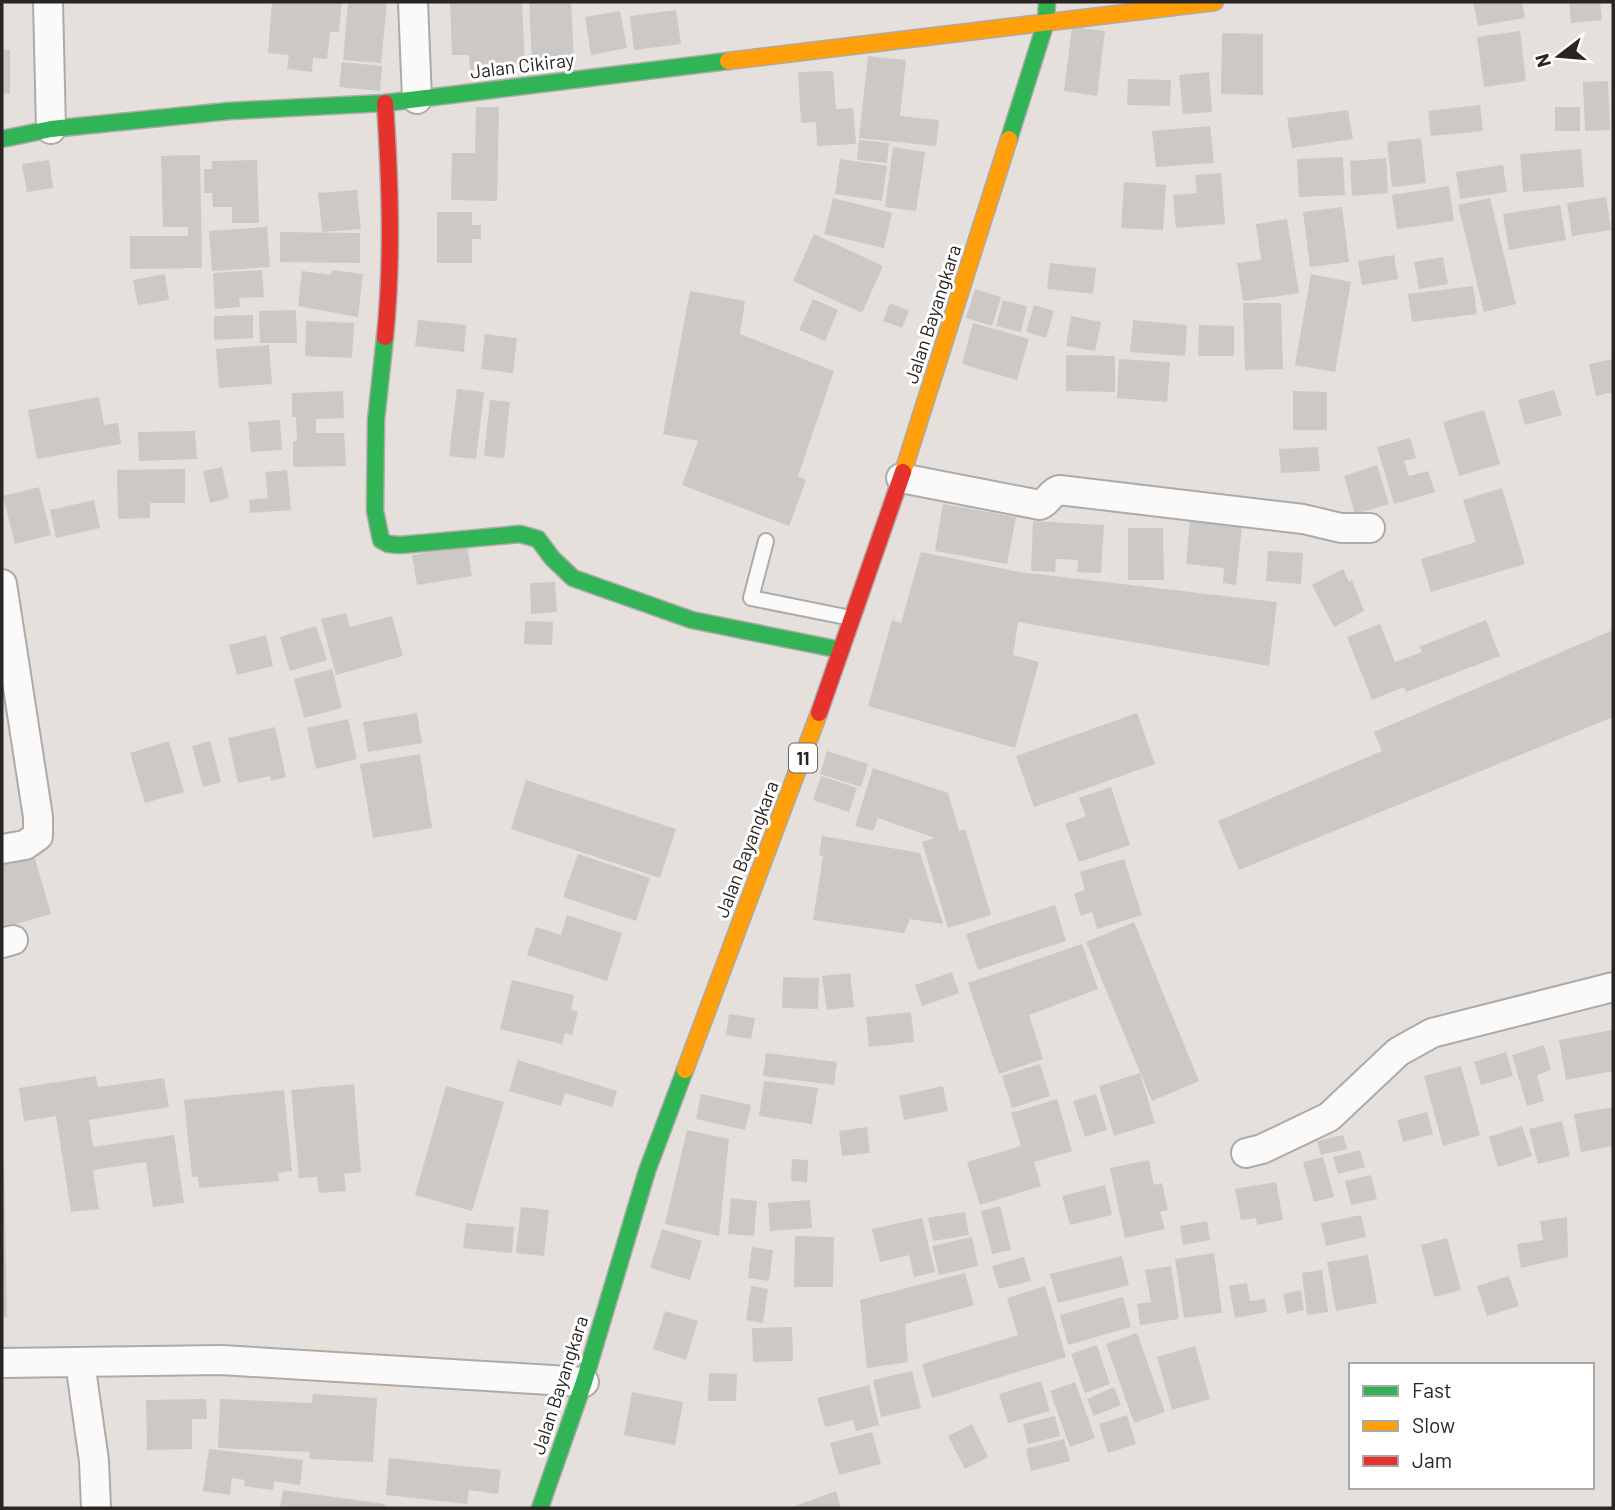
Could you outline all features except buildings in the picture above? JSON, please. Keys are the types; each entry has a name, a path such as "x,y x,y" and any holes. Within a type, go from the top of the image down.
{"main road":[{"name":"Jalan Bayangkara","path":"540,1508 584,1382 647,1171 841,650 901,478 1046,22 1047,2"},
{"name":"Jalan Cikiray","path":"2,139 51,129 229,111 385,103 1215,2"},
{"path":"385,103 391,190 389,295 376,420 374,511 377,534 381,540 400,545 520,534 538,539 552,558 573,578 692,620 841,650"}],"street":[{"path":"48,2 51,129"},
{"path":"413,2 417,99"},
{"path":"901,478 1040,505 1046,502 1053,492 1059,490 1303,519 1341,528 1370,528"},
{"path":"2,584 38,817 37,836 25,845 2,849"},
{"path":"1246,1153 1262,1149 1329,1117 1398,1052 1432,1033 1613,988"},
{"path":"2,1363 220,1360 584,1382"},
{"path":"80,1362 94,1461 96,1508"}],"lane":[{"path":"766,541 751,598 852,619"}],"traffic: fast":[{"path":"1009,139 1046,22 1047,2"},
{"path":"2,139 51,129 229,111 385,103 728,61"},
{"path":"385,337 376,420 375,511 381,540 400,545 520,534 538,539 552,558 573,578 692,620 841,650"},
{"path":"540,1508 584,1382 647,1171 685,1070"}],"traffic: slow":[{"path":"728,61 1215,2"},
{"path":"903,472 1009,139"},
{"path":"685,1070 819,713"}],"traffic: jam":[{"path":"385,103 390,220 385,337"},
{"path":"819,713 903,472"}]}
